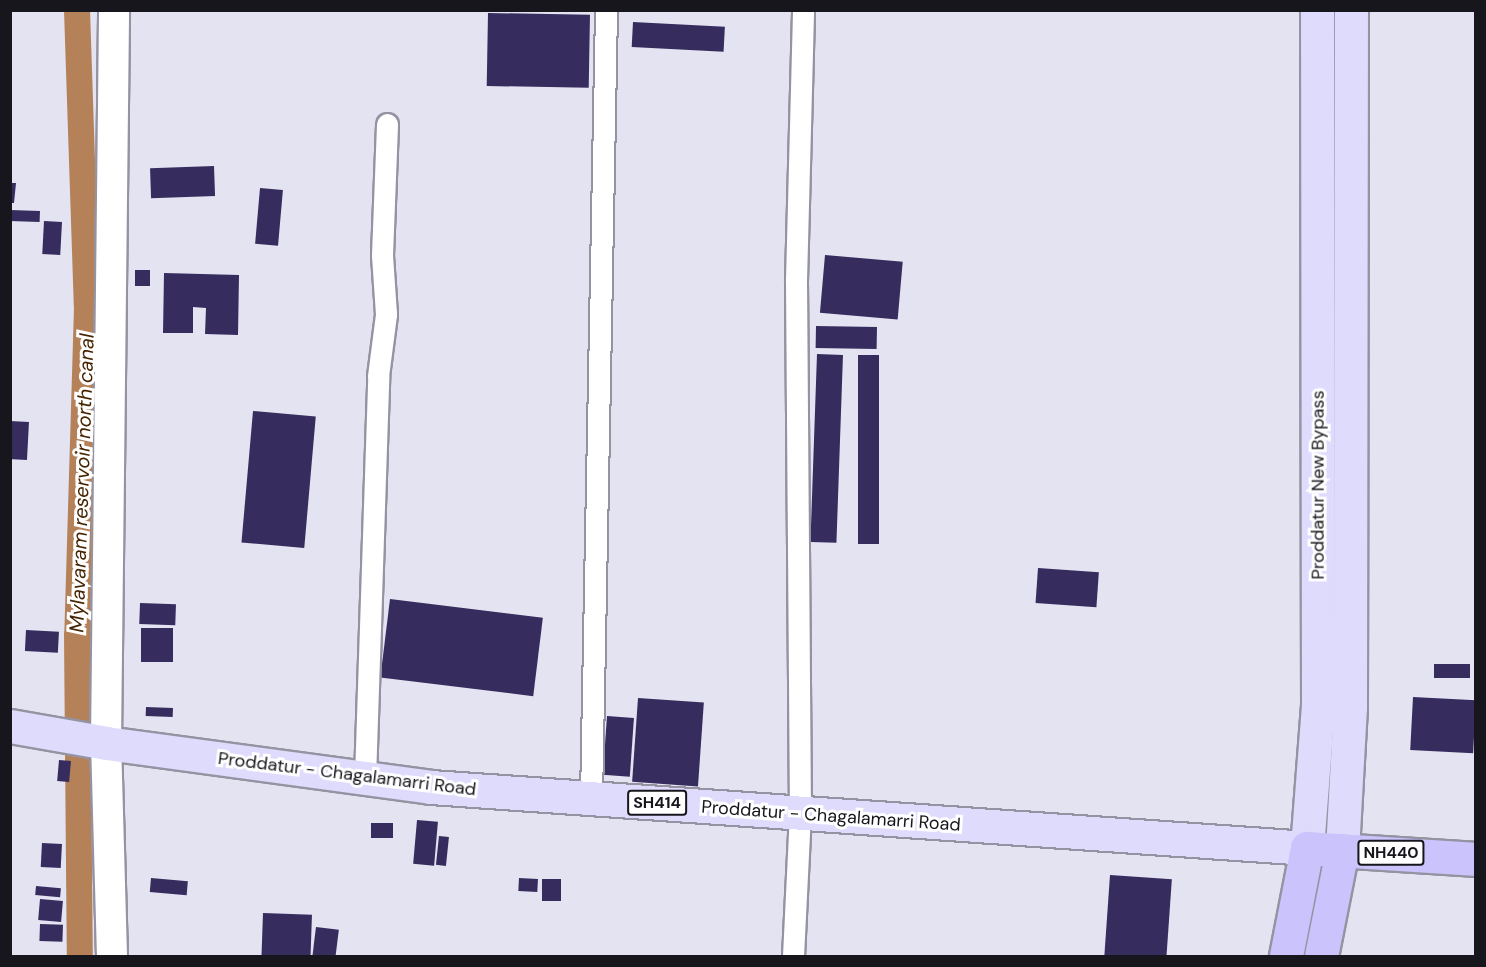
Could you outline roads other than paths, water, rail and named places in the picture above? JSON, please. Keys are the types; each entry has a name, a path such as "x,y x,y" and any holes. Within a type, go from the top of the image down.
{"highway":[{"name":"Proddatur - Chagalamarri Road","path":"1307,848 1476,859"},
{"name":"Proddatur New Bypass","path":"1286,957 1307,848"},
{"name":"Proddatur New Bypass","path":"1321,957 1342,850"}],"main road":[{"path":"112,957 106,743 114,10"},
{"name":"Proddatur New Bypass","path":"1307,848 1318,704 1317,10"},
{"name":"Proddatur New Bypass","path":"1342,850 1350,707 1351,10"},
{"name":"Proddatur - Chagalamarri Road","path":"10,726 106,743 365,778 800,814 1307,848"}],"street":[{"path":"591,798 606,10"},
{"path":"793,957 800,814 796,280 803,12"},
{"path":"365,778 378,376 386,314 382,255 387,124"}],"waterway":[{"name":"Mylavaram reservoir north canal","path":"77,10 87,307 77,635 80,956"}]}
